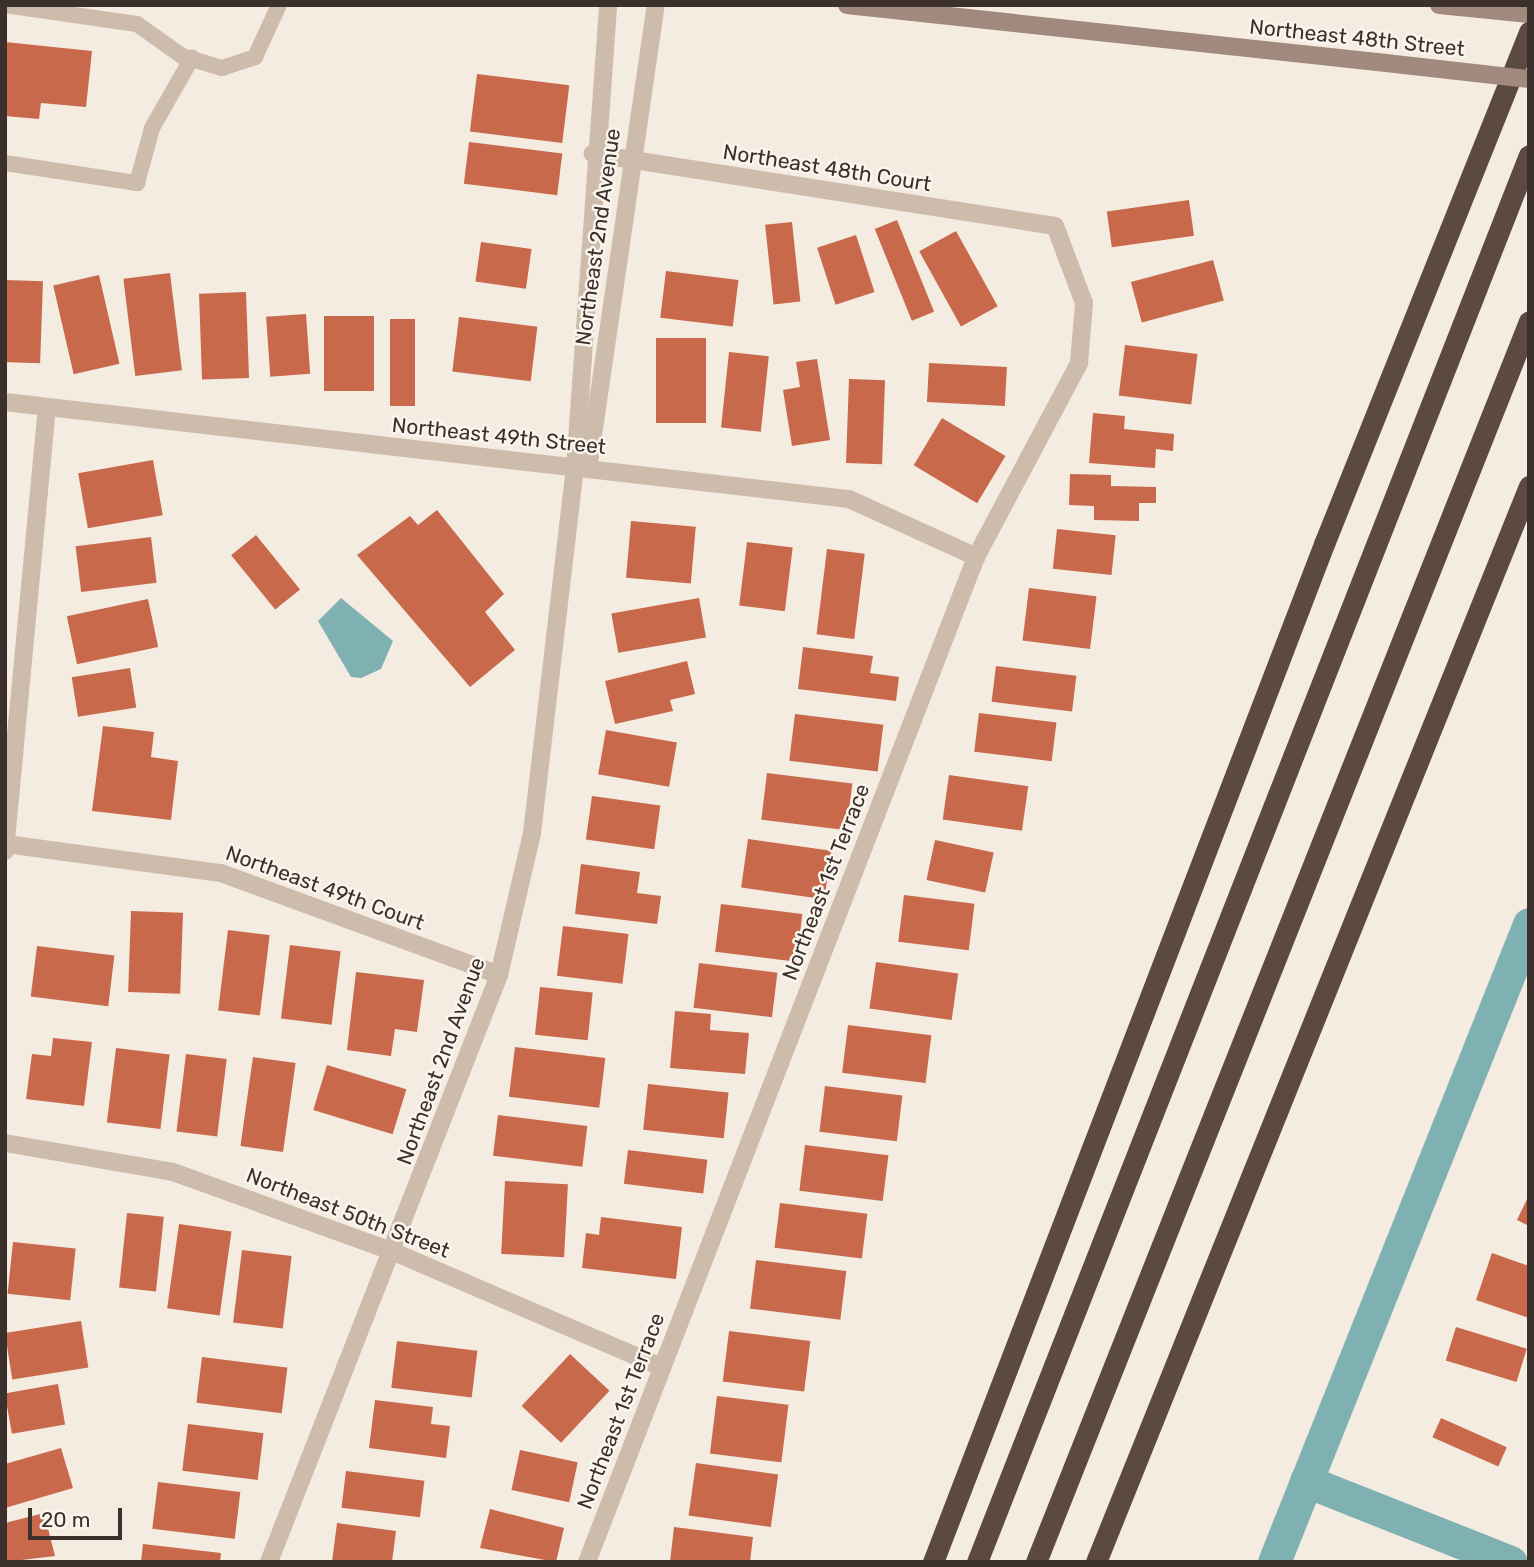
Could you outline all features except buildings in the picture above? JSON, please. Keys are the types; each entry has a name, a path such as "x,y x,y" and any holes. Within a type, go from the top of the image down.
{"highway":[{"path":"933,1562 1324,544 1529,32"},
{"path":"977,1562 1529,155"},
{"path":"1036,1562 1529,321"},
{"path":"1096,1562 1529,486"}],"main road":[{"name":"Northeast 48th Street","path":"847,5 1529,79"},
{"name":"Northeast 48th Street","path":"1438,5 1529,14"}],"street":[{"name":"Northeast 2nd Avenue","path":"269,1562 394,1252 499,975 532,833 575,468 593,154 608,5"},
{"name":"Northeast 2nd Avenue","path":"575,468 590,456 656,5"},
{"name":"Northeast 48th Court","path":"593,154 1055,226"},
{"name":"Northeast 1st Terrace","path":"587,1562 976,557 1079,363 1084,303 1055,226"},
{"name":"Northeast 49th Street","path":"5,402 849,499 976,557"},
{"path":"5,851 47,407"},
{"name":"Northeast 49th Court","path":"6,844 220,873 499,975"},
{"name":"Northeast 50th Street","path":"5,1143 173,1172 394,1252 662,1367"}],"lane":[{"path":"5,5 137,24 192,58 222,68 255,57 279,5"},
{"path":"5,163 137,183 152,128 192,58"}],"water":[{"path":"341,598 393,641 381,669 361,678 351,677 318,621"}],"waterway":[{"path":"1274,1562 1529,924"},
{"path":"1306,1481 1511,1562"}]}
